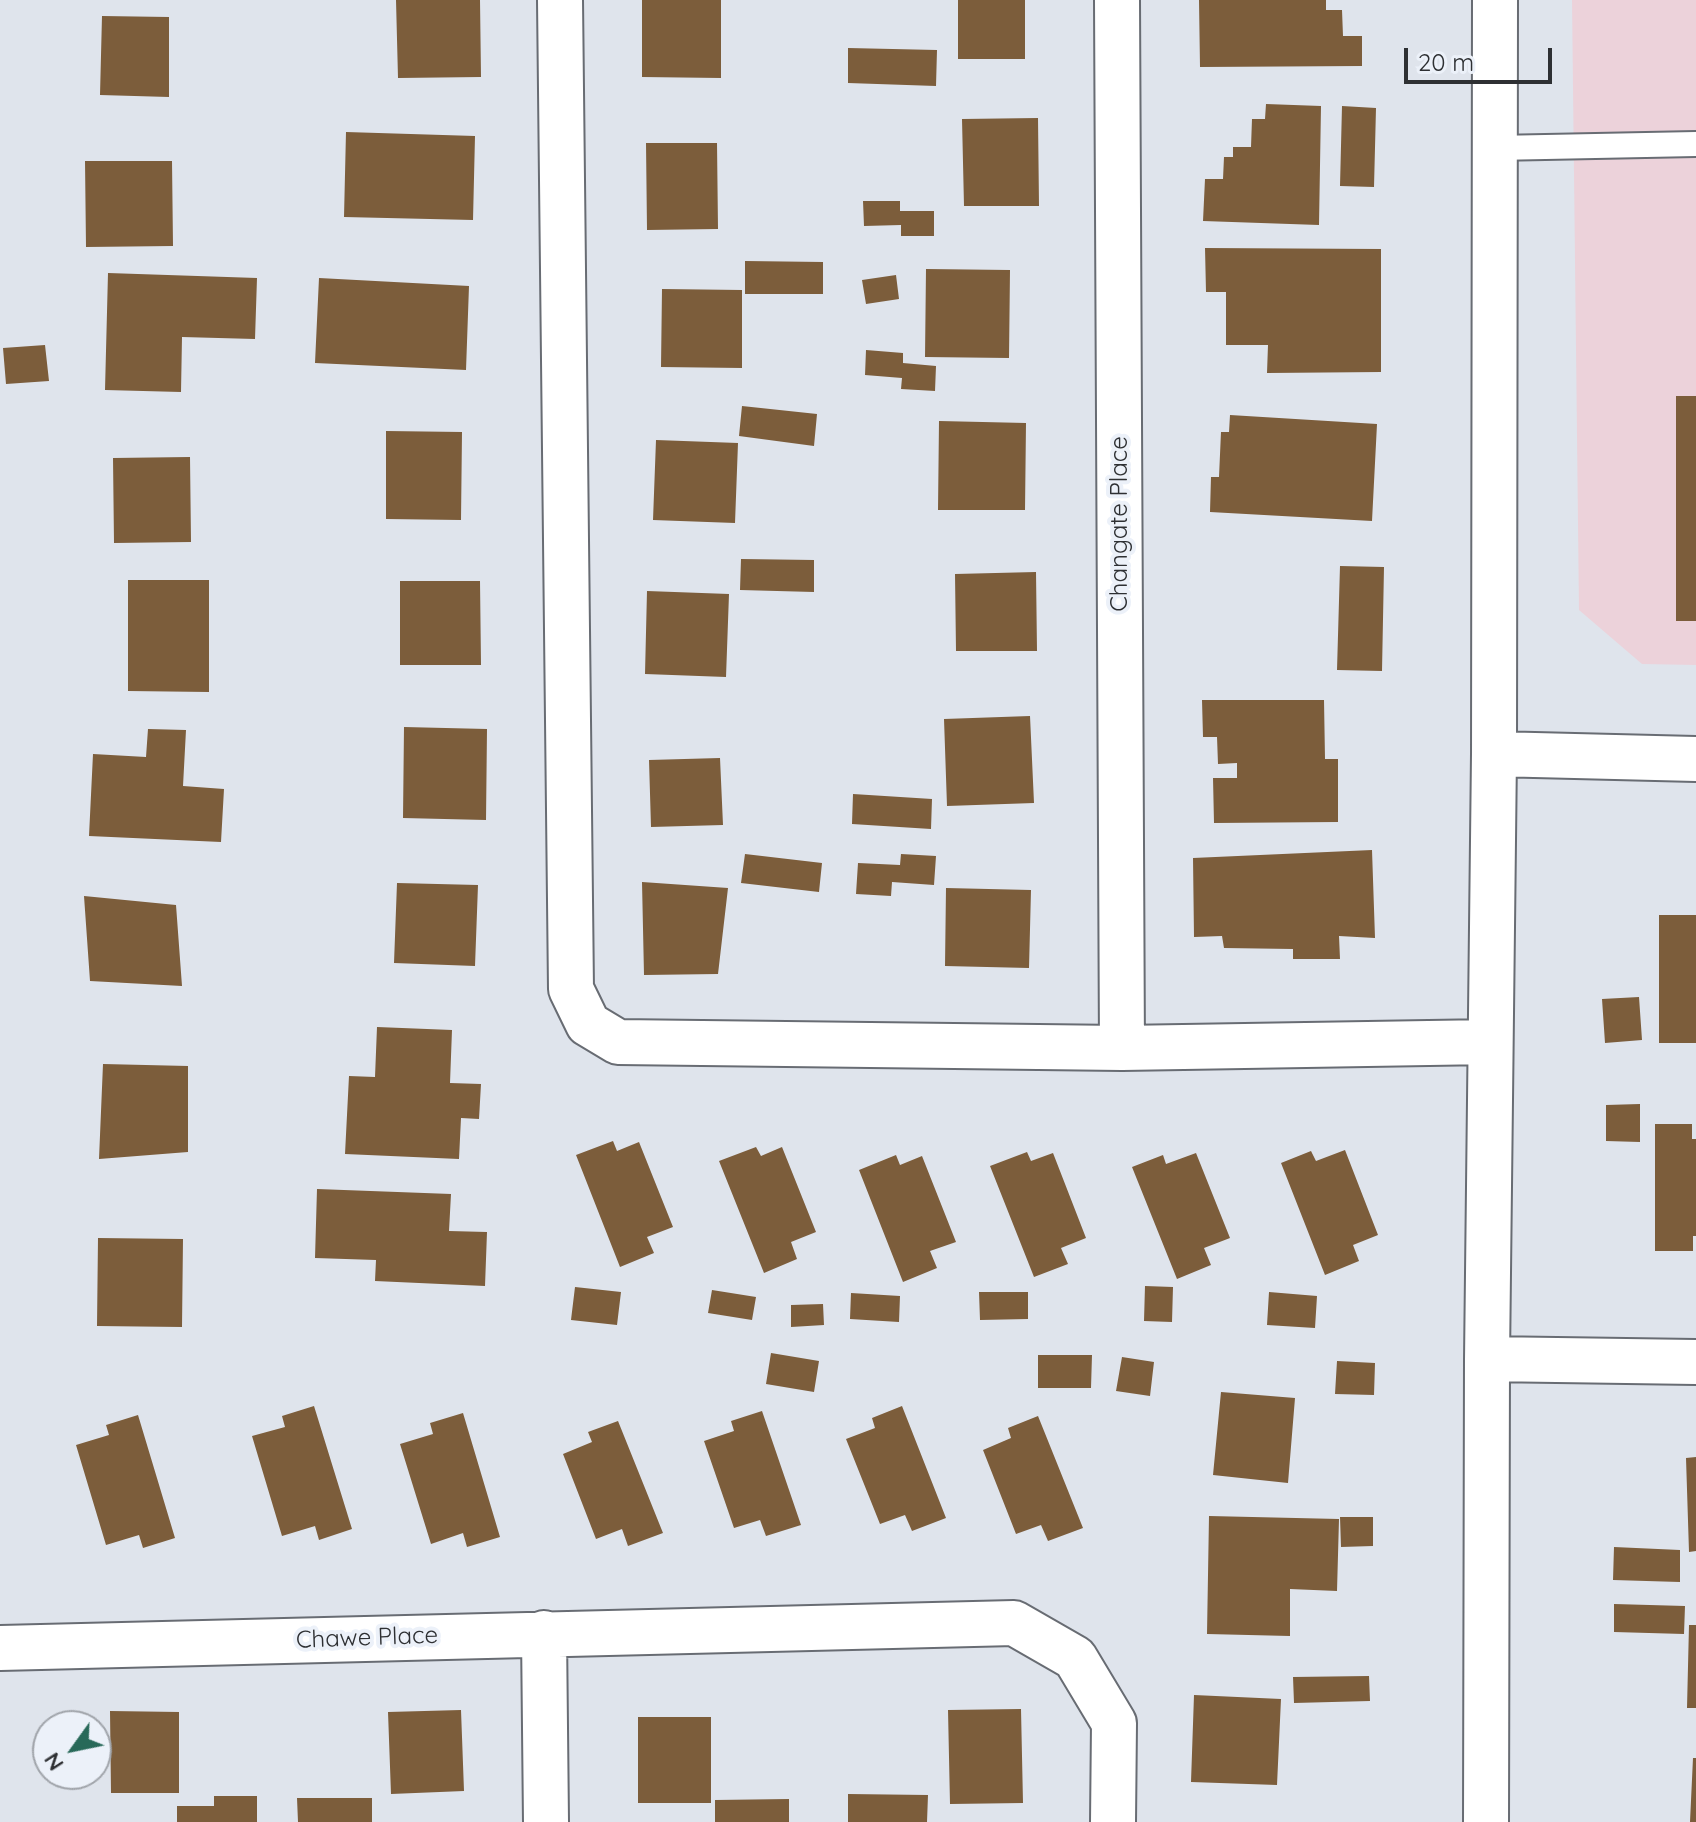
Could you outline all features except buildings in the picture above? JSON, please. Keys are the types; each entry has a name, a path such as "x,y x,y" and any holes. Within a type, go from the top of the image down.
{"street":[{"path":"560,0 571,989 588,1024 618,1042 1122,1048 1490,1042"},
{"name":"Changate Place","path":"1117,0 1122,1048"},
{"path":"1486,1822 1487,1359 1494,754 1495,0"},
{"path":"1494,754 1696,759"},
{"path":"1487,1359 1696,1362"},
{"name":"Chawe Place","path":"0,1648 1014,1623 1075,1658 1114,1723 1113,1822"},
{"path":"544,1633 546,1822"}],"lane":[{"path":"1495,148 1696,144"}],"shaded area":[{"path":"1572,0 1696,0 1696,665 1642,664 1579,610"}]}
